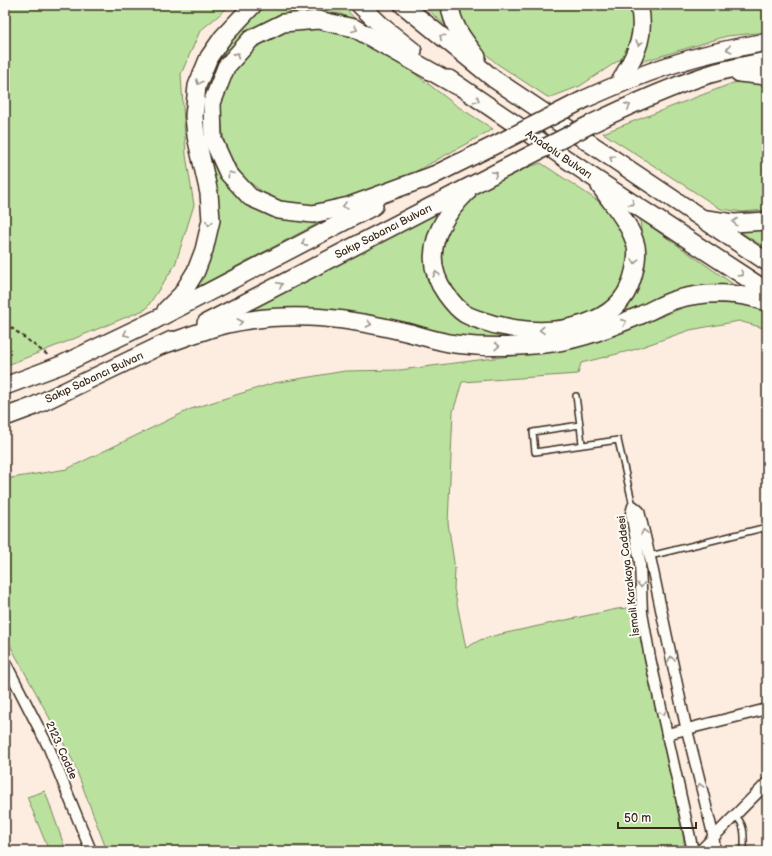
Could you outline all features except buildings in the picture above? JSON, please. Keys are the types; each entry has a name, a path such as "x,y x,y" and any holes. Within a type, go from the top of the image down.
{"main road":[{"path":"155,320 182,294 196,271 204,250 210,220 209,192 196,136 194,116 197,86 210,57 223,37 253,5"},
{"name":"Anadolu Bulvarı","path":"360,5 384,28 458,86 594,178 767,291"},
{"path":"403,5 494,79 767,262"},
{"path":"450,5 450,11 456,29 494,79"},
{"path":"619,84 636,52 642,29 639,5"},
{"path":"434,175 349,206 313,214 279,210 250,197 228,173 214,140 212,103 226,67 251,39 283,23 318,20 354,28 458,86"},
{"path":"5,386 61,365 155,320 434,175 619,84 680,62 728,49 767,42"},
{"name":"Sakıp Sabancı Bulvarı","path":"5,417 163,345 593,123 652,96 707,75 767,61"},
{"path":"707,75 741,73 767,76"},
{"path":"476,183 458,201 446,216 434,244 434,267 437,279 442,289 456,306 465,314 476,319 516,329 555,330 595,320 617,305 630,286 635,268 636,247 628,226 594,178"},
{"path":"703,219 734,223 767,221"},
{"path":"163,345 226,325 253,319 309,317 353,321 454,344 482,346 544,344 589,335 616,326 677,299 701,294 724,294 756,297 767,302"}],"street":[{"name":"İsmail Karakaya Caddesi","path":"693,851 650,658 642,613 640,562 631,513 633,506 639,511 650,556 686,730 715,851"},
{"name":"2123. Cadde","path":"5,662 50,748 91,851"},
{"path":"667,734 767,709"},
{"path":"700,851 767,783"}],"lane":[{"path":"576,396 582,444"},
{"path":"580,425 533,432 535,452 618,440 633,506"},
{"path":"650,556 767,527"},
{"path":"735,816 740,821 744,830 744,851"}],"path":[{"path":"5,323 61,365"}],"green space":[{"path":"5,5 231,5 200,31 181,74 186,155 194,205 175,265 146,309 5,366"},
{"path":"258,5 342,5 358,22 341,14 314,11 290,12 264,23 241,41 210,130 255,205 326,219 192,290 205,263 210,162 199,107 213,62"},
{"path":"423,5 443,5 448,28"},
{"path":"459,5 635,5 635,35 624,57 580,86 549,98 496,63 466,35"},
{"path":"647,5 767,5 767,32 727,36 641,62 638,56"},
{"path":"316,24 357,33 401,63 457,106 493,129 413,173 354,200 311,210 271,198 244,178 225,149 220,110 229,75 255,46 279,31"},
{"path":"751,81 767,83 767,210 743,212 721,209 603,133 733,83"},
{"path":"541,163 598,201 625,230 632,265 621,290 602,309 576,321 544,325 482,315 455,295 443,274 442,249 448,224 474,195 512,173"},
{"path":"446,204 429,237 448,305 530,337 622,308 639,287 643,253 640,219 733,284 688,289 577,332 491,342 236,313"},
{"path":"767,228 767,249 739,231"},
{"path":"694,303 744,304 767,313 767,329 739,321 690,330 633,350 581,363 578,374 462,382 453,412 448,523 455,569 454,589 466,648 480,640 497,635 617,609 628,608 633,614 637,623 683,835 685,851 107,851 73,761 5,636 5,479 67,469 191,409 274,383 345,371 400,370 565,349 641,325"},
{"path":"45,791 66,851 49,851 27,797"}]}
